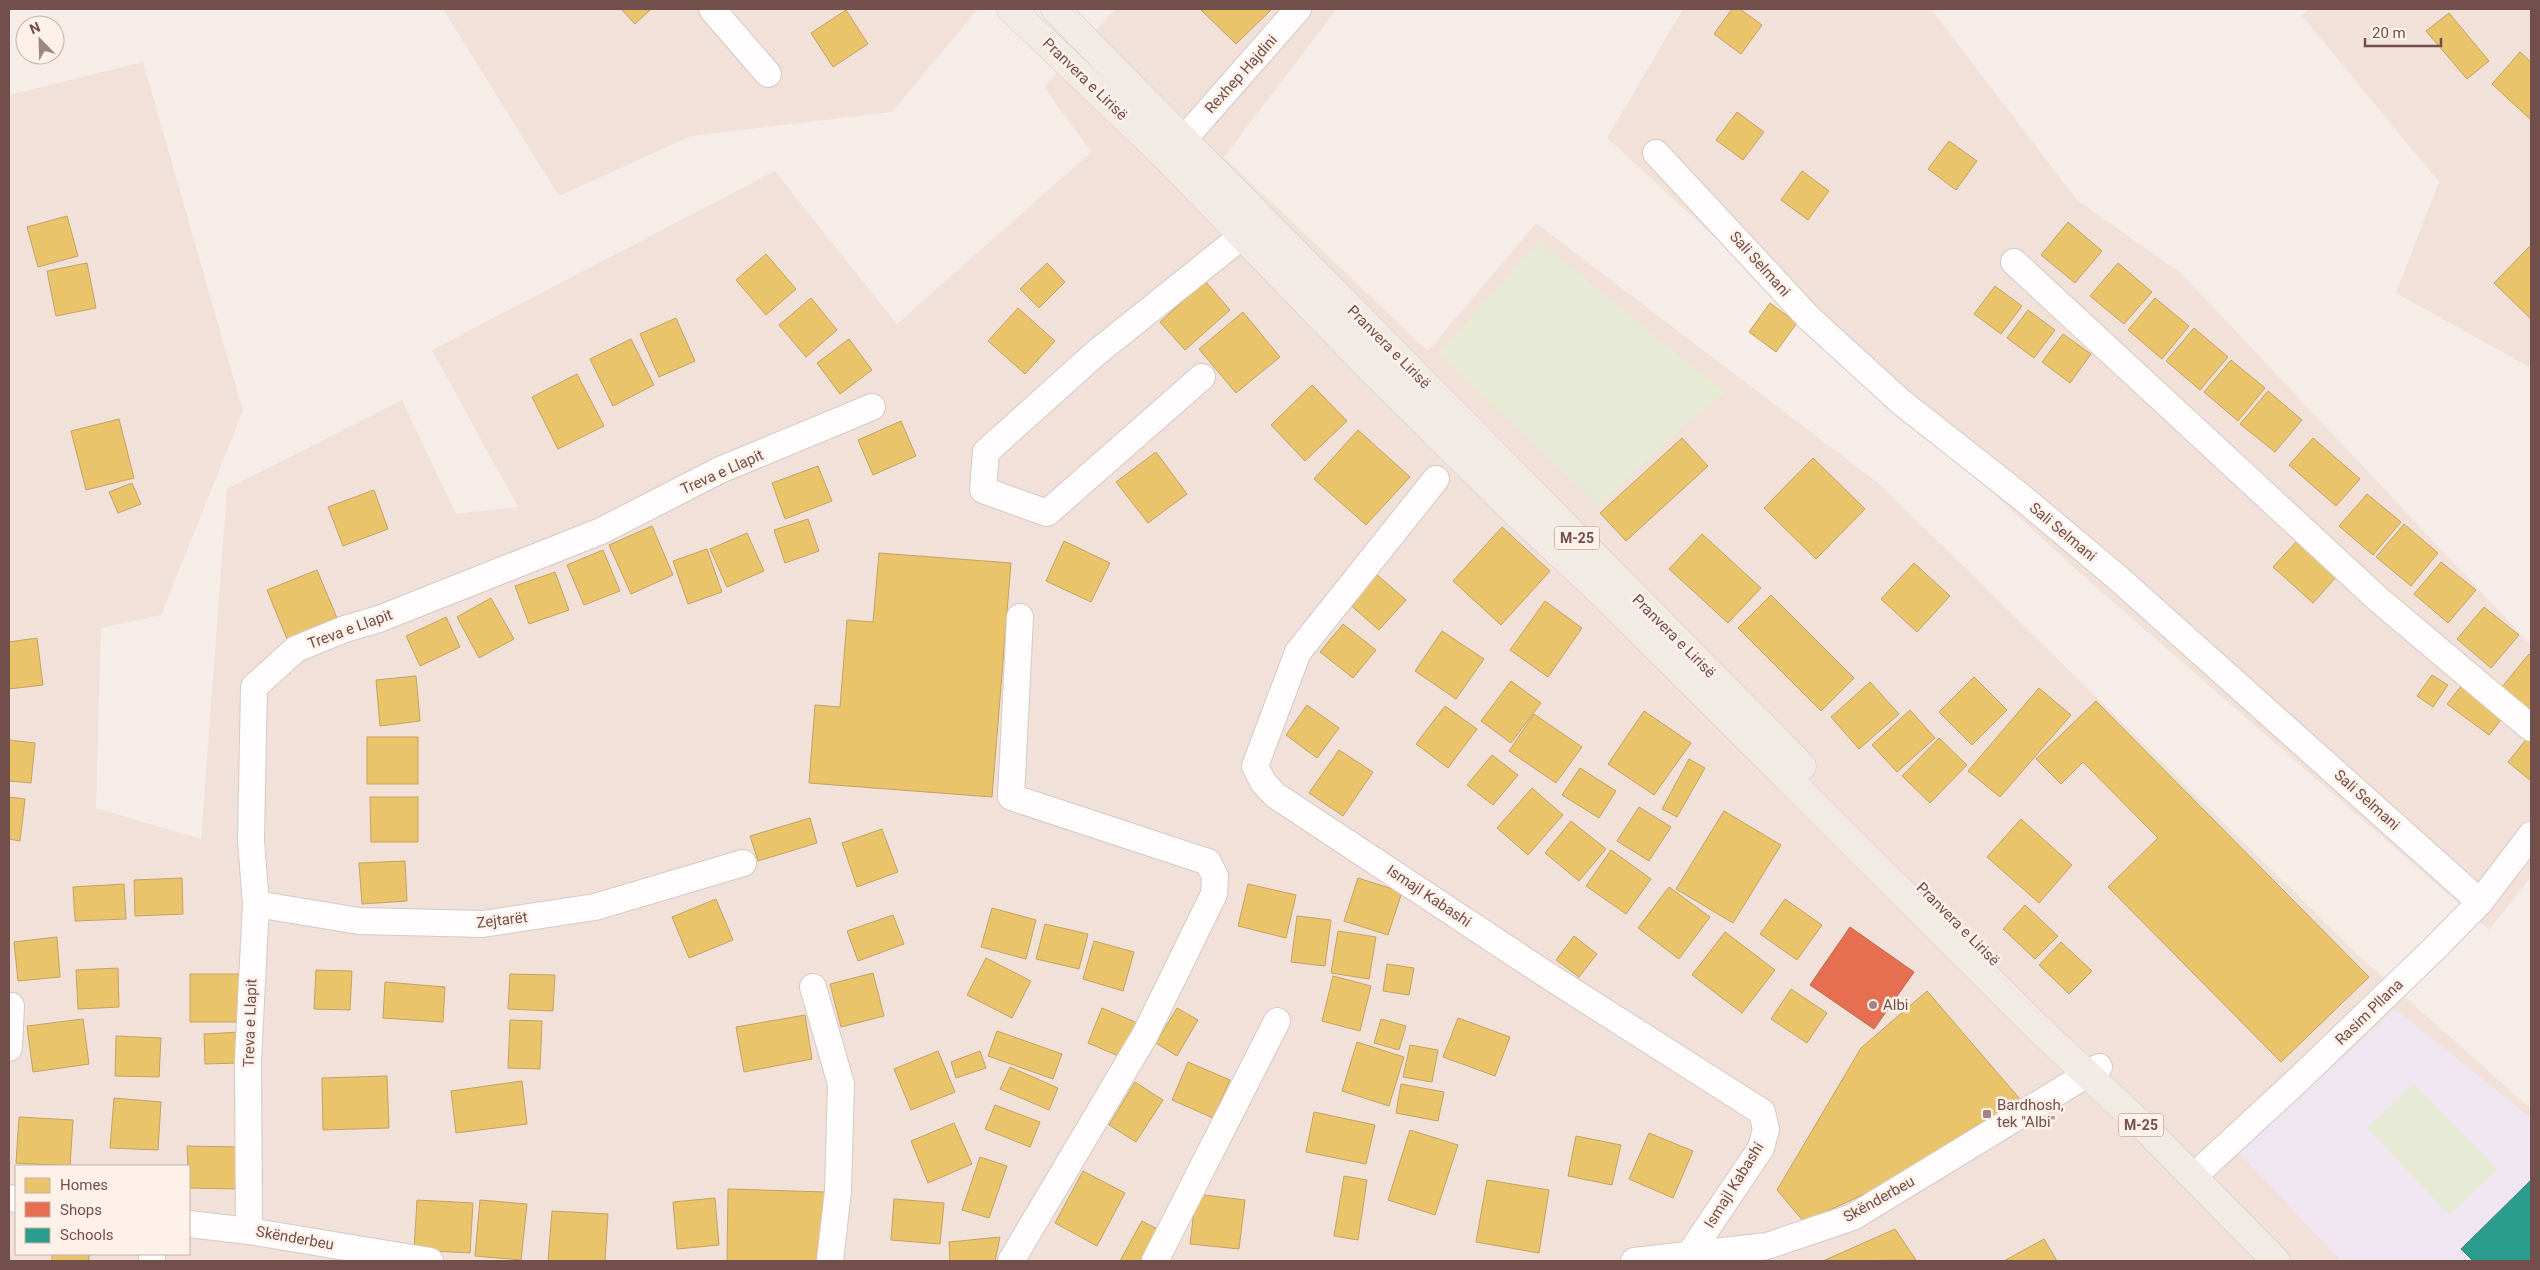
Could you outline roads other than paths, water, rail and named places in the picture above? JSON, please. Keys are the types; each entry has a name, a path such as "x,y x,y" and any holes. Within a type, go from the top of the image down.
{"main road":[{"name":"Pranvera e Lirisë","path":"1011,9 1164,156 1363,361 1498,495 1609,600 2040,1030 2093,1071"},
{"name":"Pranvera e Lirisë","path":"1055,9 2093,1071 2294,1261"},
{"name":"Pranvera e Lirisë","path":"2198,1172 2276,1261"}],"street":[{"path":"712,9 768,74"},
{"name":"Rexhep Hajdini","path":"1184,139 1298,9"},
{"name":"Sali Selmani","path":"1656,153 1808,318 1901,402 2019,495 2118,578 2480,902"},
{"path":"1202,377 1047,513 983,490 986,452 1096,353 1242,236"},
{"path":"2014,262 2379,600 2531,728"},
{"name":"Treva e Llapit","path":"249,1231 248,1060 256,904 251,832 254,688 296,648 345,629 379,619 601,531 720,470 872,407"},
{"name":"Ismajl Kabashi","path":"1436,479 1298,652 1254,766 1263,782 1275,795 1548,975 1762,1112 1766,1129 1761,1148 1689,1255"},
{"path":"1010,1261 1145,1035 1214,894 1215,876 1208,862 1012,797 1020,617"},
{"name":"Rasim Pllana","path":"2198,1172 2300,1078 2480,902 2531,835"},
{"name":"Zejtarët","path":"256,904 358,921 482,924 595,907 743,863"},
{"path":"813,988 841,1084 838,1191 830,1261"},
{"path":"9,1048 11,1006"},
{"path":"1155,1261 1277,1021"},
{"name":"Skënderbeu","path":"1634,1261 1766,1246 1853,1217 2093,1071"},
{"name":"Skënderbeu","path":"190,1224 249,1231 417,1260"}],"place":[{"name":"Albi","path":"1873,1005"},
{"name":"Bardhosh, tek \"Albi\"","path":"1987,1114"}]}
